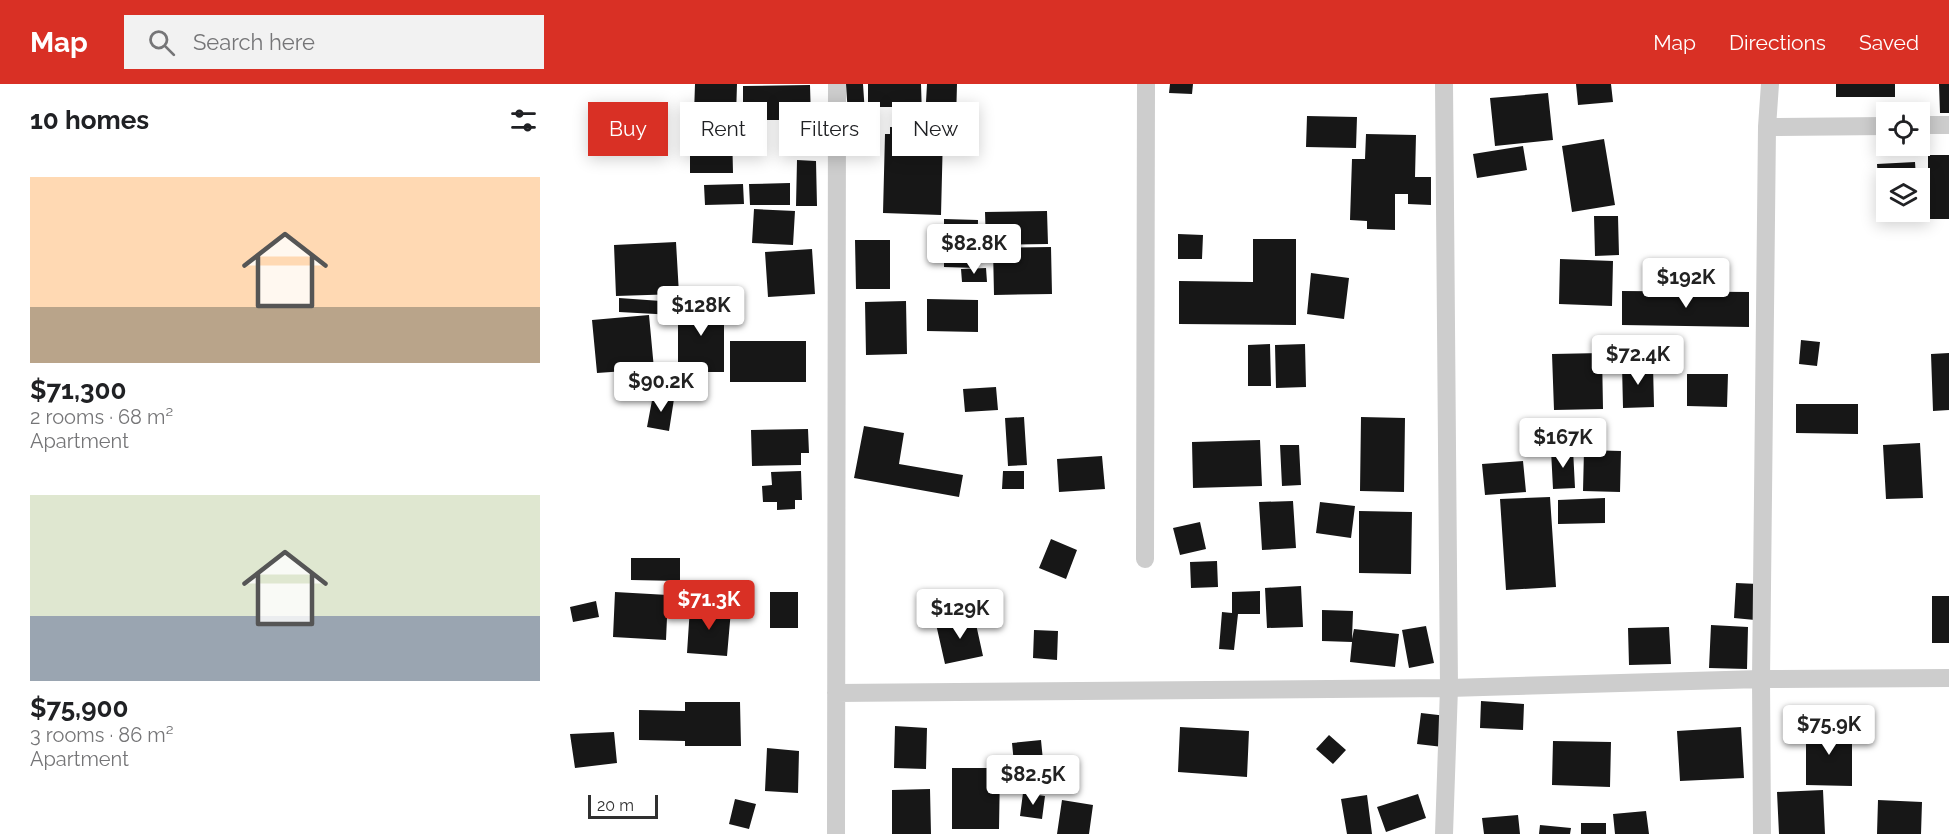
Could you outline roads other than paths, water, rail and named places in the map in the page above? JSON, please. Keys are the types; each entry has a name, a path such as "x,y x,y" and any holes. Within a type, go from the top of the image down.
{"street":[{"path":"836,834 837,84"},
{"path":"1145,559 1146,84"},
{"path":"1444,84 1449,688 1444,834"},
{"path":"1762,834 1761,679 1767,127 1770,84"},
{"path":"1930,125 1949,125"},
{"path":"1767,127 1876,126"},
{"path":"836,693 1449,688 1761,679 1949,678"}]}
